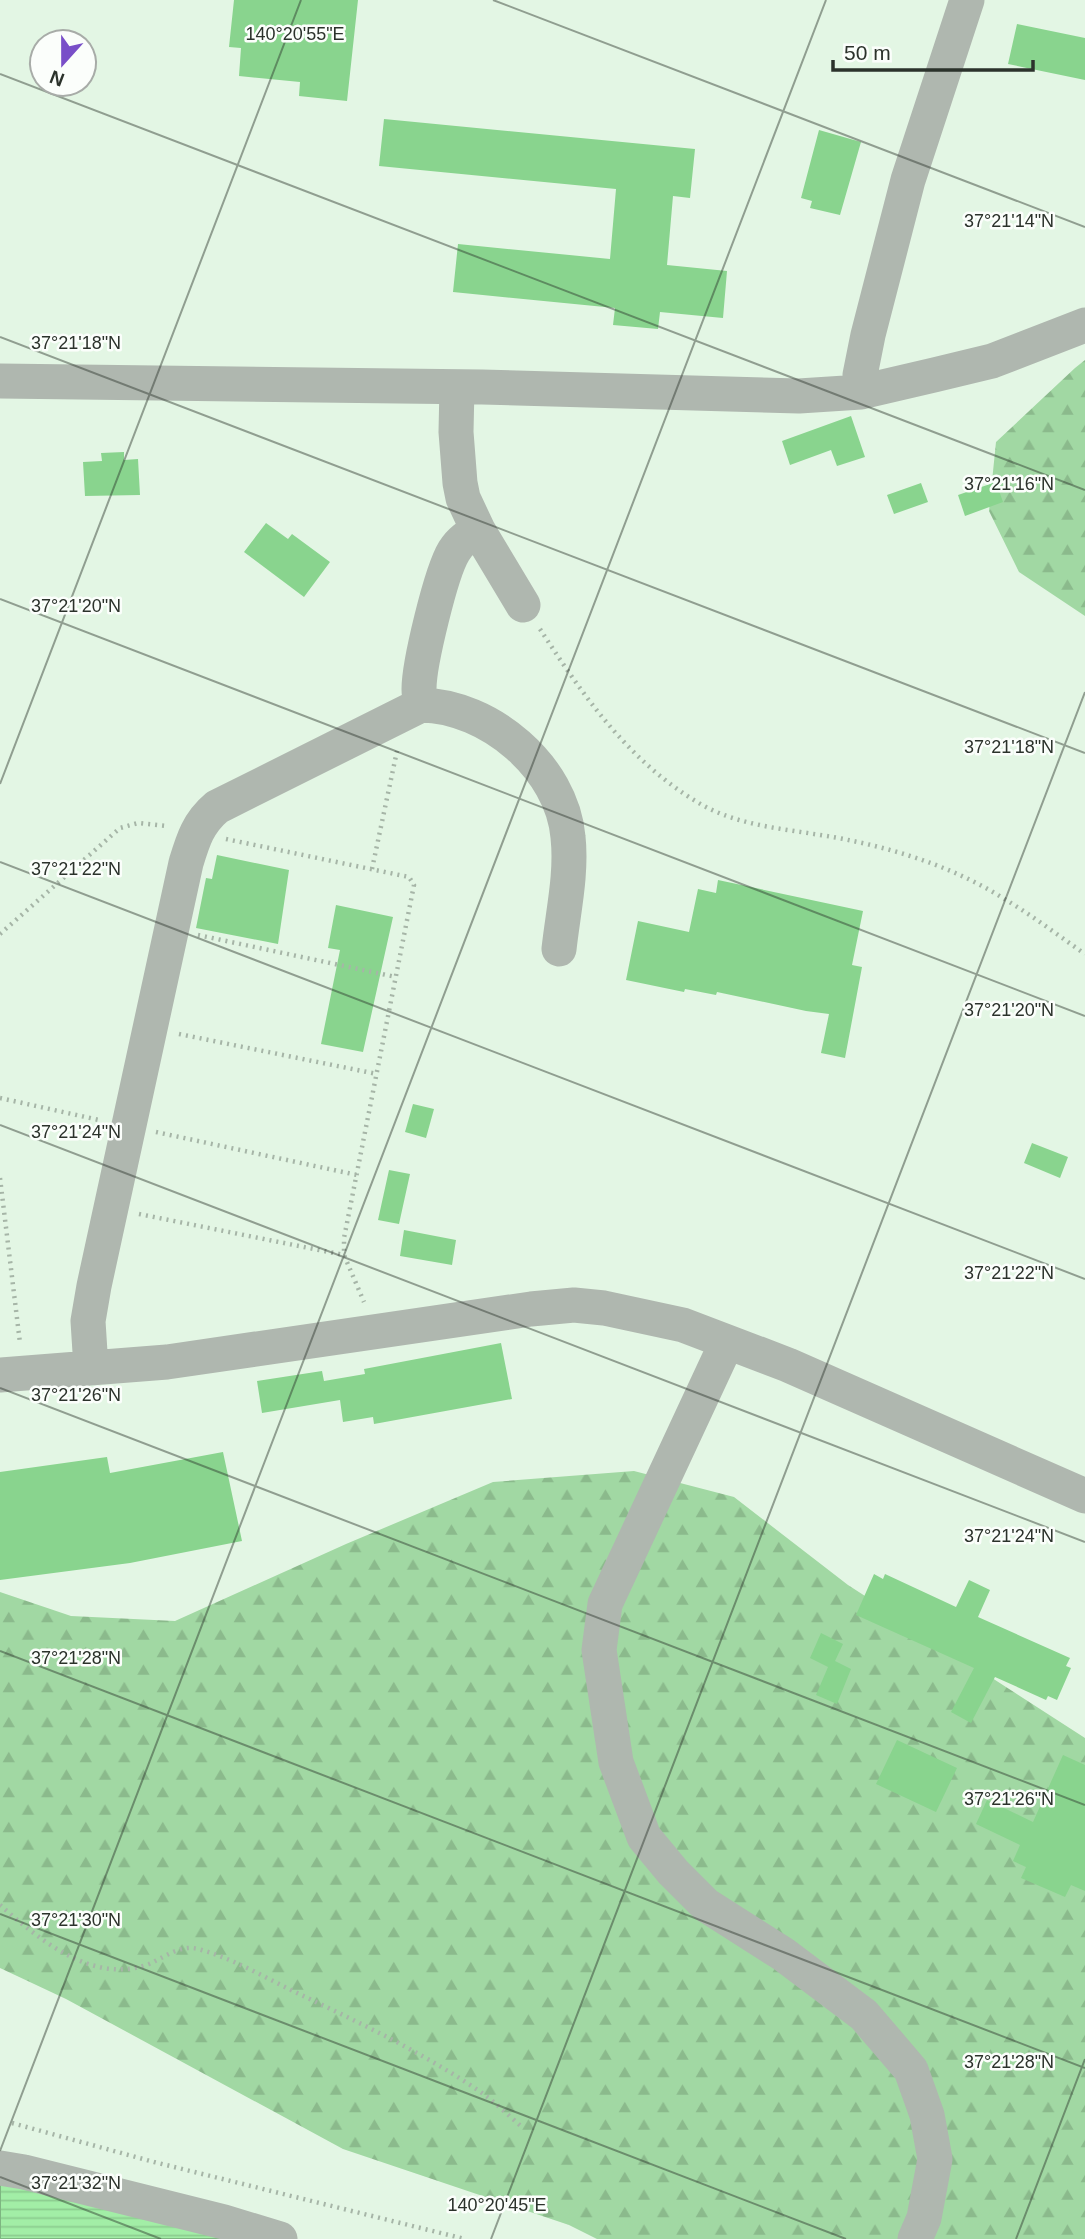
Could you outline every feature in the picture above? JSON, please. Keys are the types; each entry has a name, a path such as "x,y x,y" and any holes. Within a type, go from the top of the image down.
{"street":[{"path":"861,392 860,375 868,335 908,180 967,0"},
{"path":"0,381 457,387 799,396 861,392 992,361 1085,325"},
{"path":"457,387 456,432 463,498 478,530 523,605"},
{"path":"413,709 443,577 458,545 478,530"},
{"path":"90,1368 88,1321 186,863 202,821 217,807 413,709 437,705 458,709 476,717 521,748 546,776 563,812 569,838 559,949"},
{"path":"0,1375 167,1362 531,1309 574,1306 616,1311 683,1325 788,1365 1085,1496"},
{"path":"727,1342 605,1604 598,1650 616,1762 644,1837 673,1872 706,1905 783,1954 864,2015 911,2070 927,2115 934,2159 924,2218 915,2239"},
{"path":"0,2168 224,2222 280,2239"}],"path":[{"path":"523,605 574,681 618,737 640,759 706,807 755,824 854,841 946,869 1005,899 1085,954"},
{"path":"372,869 413,709"},
{"path":"0,934 127,824 147,823 196,832 410,877 414,885 344,1238 344,1255 377,1331"},
{"path":"172,929 396,977"},
{"path":"150,1028 377,1074"},
{"path":"0,1098 357,1175"},
{"path":"0,1178 20,1343"},
{"path":"111,1208 344,1255"},
{"path":"0,1905 33,1934 66,1955 94,1966 119,1971 147,1965 187,1946 245,1968 319,2003 441,2068 483,2094 522,2127"},
{"path":"12,2123 154,2162 465,2239"}],"green space":[{"path":"1085,360 1085,616 1019,572 989,511 996,442"},
{"path":"634,1471 734,1497 848,1585 1085,1738 1085,2239 597,2239 569,2225 343,2149 66,1999 0,1968 0,1592 71,1616 175,1621 493,1482"}],"shaded area":[{"path":"0,2177 272,2239 0,2239"}],"building":[{"path":"234,0 358,0 347,101 299,96 300,82 239,76 241,48 229,47"},
{"path":"1017,24 1085,38 1085,80 1008,64"},
{"path":"384,119 695,149 690,198 673,196 667,265 727,271 723,318 660,312 658,329 613,325 615,308 453,292 458,244 610,259 616,189 379,166"},
{"path":"819,130 861,142 840,215 810,208 812,201 801,198"},
{"path":"851,416 865,457 837,466 831,450 790,465 782,441"},
{"path":"124,452 124,460 138,459 140,495 85,496 83,462 102,461 101,453"},
{"path":"996,482 1003,502 965,516 958,495"},
{"path":"921,483 928,502 894,514 887,495"},
{"path":"266,523 288,539 292,534 330,562 304,597 244,552"},
{"path":"217,855 289,870 278,944 196,928 206,878 212,879"},
{"path":"718,880 863,911 852,965 862,967 845,1058 821,1053 829,1014 717,992 716,995 685,989 684,992 626,980 638,921 689,932 698,889 716,893"},
{"path":"336,905 393,917 363,1052 321,1044 340,950 328,948"},
{"path":"413,1104 434,1109 426,1138 405,1132"},
{"path":"1032,1143 1068,1157 1060,1178 1024,1163"},
{"path":"389,1170 410,1174 399,1224 378,1220"},
{"path":"404,1230 456,1240 452,1265 400,1256"},
{"path":"501,1343 512,1399 374,1424 373,1417 343,1422 340,1400 262,1413 257,1381 322,1371 324,1381 365,1374 364,1369"},
{"path":"223,1452 242,1541 130,1563 0,1580 0,1472 107,1457 110,1473"},
{"path":"874,1574 883,1579 885,1574 956,1607 969,1580 990,1590 978,1617 1070,1658 1066,1666 1071,1668 1057,1700 1048,1696 1046,1700 995,1677 971,1723 951,1712 974,1668 856,1615"},
{"path":"821,1633 843,1644 835,1661 851,1669 837,1704 816,1695 828,1667 810,1658"},
{"path":"897,1740 957,1768 936,1812 876,1784"},
{"path":"1063,1755 1085,1765 1085,1891 1071,1885 1065,1897 1021,1878 1026,1867 1013,1861 1020,1845 976,1824 987,1800 1033,1822"}]}
